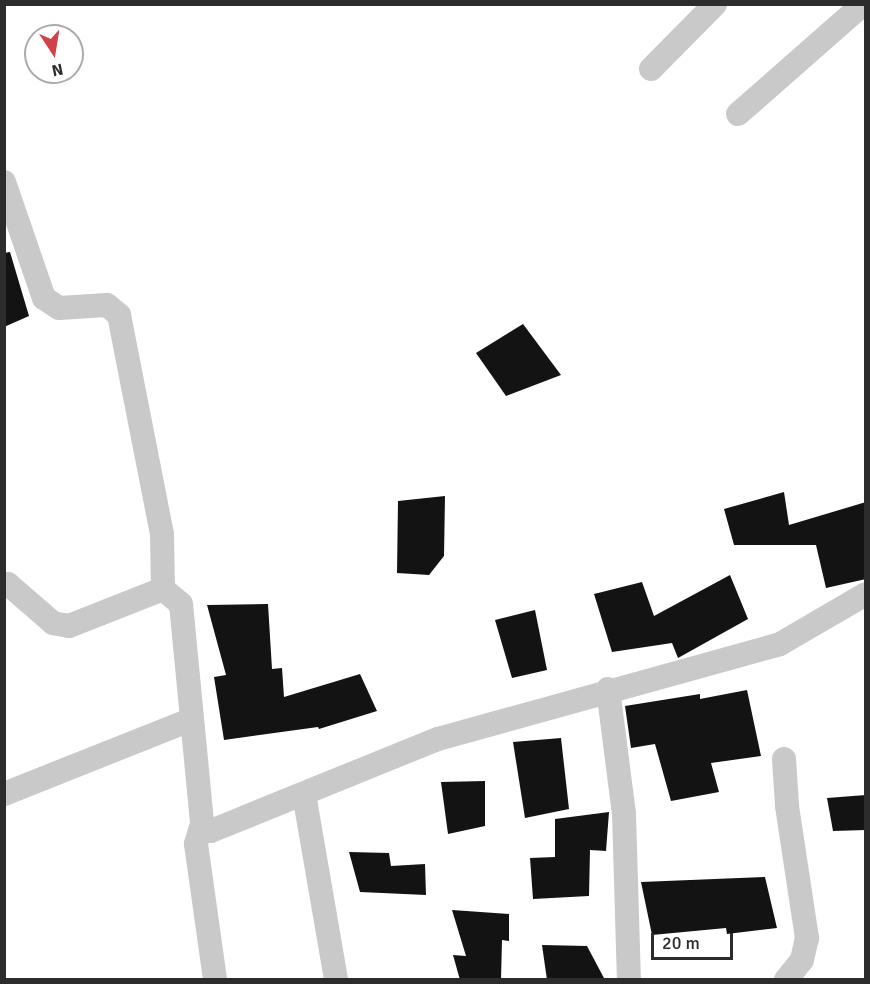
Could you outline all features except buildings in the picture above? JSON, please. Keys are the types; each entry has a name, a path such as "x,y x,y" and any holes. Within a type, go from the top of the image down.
{"street":[{"path":"651,69 715,4"},
{"path":"738,114 863,4"},
{"path":"4,182 44,298 59,308 107,305 119,315 162,535 163,589 181,604 202,824 195,844 215,980"},
{"path":"4,585 8,584 52,623 69,626 163,589"},
{"path":"202,824 211,831 438,739 608,689 780,644 866,594"},
{"path":"608,689 624,814 629,980"},
{"path":"4,794 192,719"},
{"path":"784,759 787,806 807,938 802,960 786,980"},
{"path":"304,794 336,980"}]}
